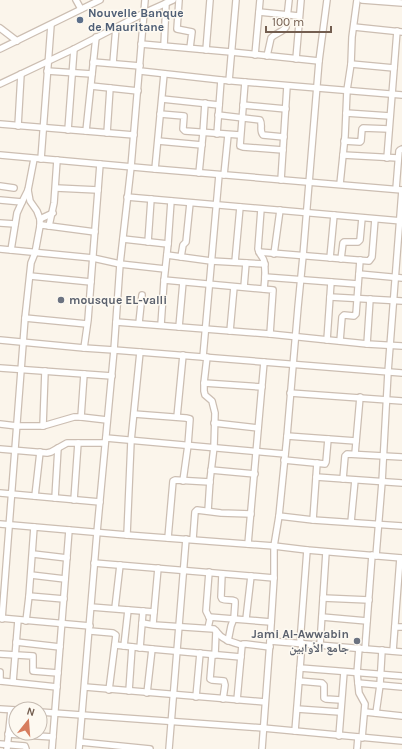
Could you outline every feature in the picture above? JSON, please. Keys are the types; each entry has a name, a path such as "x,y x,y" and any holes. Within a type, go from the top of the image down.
{"street":[{"path":"76,0 81,9"},
{"path":"0,49 100,0"},
{"path":"80,749 94,563 112,376 122,239 134,135 145,0"},
{"path":"0,84 173,0"},
{"path":"179,0 177,29 192,32 190,48"},
{"path":"206,50 210,0"},
{"path":"229,81 236,0"},
{"path":"255,55 260,0"},
{"path":"268,56 272,36 284,31 286,27 289,0"},
{"path":"296,59 301,0"},
{"path":"262,749 274,578 274,546 279,516 287,436 319,61 327,0"},
{"path":"340,184 347,90 357,0"},
{"path":"362,0 402,4"},
{"path":"164,46 166,3"},
{"path":"259,12 299,16"},
{"path":"41,159 51,25"},
{"path":"114,63 116,27"},
{"path":"354,27 400,31 399,50 394,68 388,158"},
{"path":"0,28 17,41"},
{"path":"86,131 96,37"},
{"path":"142,44 319,61"},
{"path":"68,130 74,49"},
{"path":"93,62 114,63 164,74 229,81 402,95"},
{"path":"351,64 394,68"},
{"path":"48,71 92,74"},
{"path":"18,126 21,74"},
{"path":"155,169 164,74"},
{"path":"216,134 221,80"},
{"path":"245,82 240,146 283,150"},
{"path":"91,86 138,91"},
{"path":"281,180 287,86"},
{"path":"107,133 110,88"},
{"path":"162,99 219,105"},
{"path":"199,173 205,103"},
{"path":"243,105 286,109"},
{"path":"346,113 390,116"},
{"path":"160,114 184,116 183,130 240,136"},
{"path":"218,115 260,120 261,133 263,135 284,137"},
{"path":"0,124 134,135"},
{"path":"344,141 360,142 363,128 389,129"},
{"path":"208,511 214,447 215,413 212,401 205,395 204,391 205,329 216,205 228,135"},
{"path":"158,141 202,145"},
{"path":"357,749 365,712 365,704 359,693 357,673 367,621 382,482 393,300 401,221 398,158 399,151 402,149"},
{"path":"0,155 400,190"},
{"path":"343,155 398,158"},
{"path":"11,250 17,213 28,190 34,159"},
{"path":"49,226 53,213 58,160"},
{"path":"84,348 91,282 100,164"},
{"path":"0,186 14,188"},
{"path":"56,188 98,190"},
{"path":"28,190 30,201 37,211 40,222 36,252 31,263 25,318 1,618 62,624 115,634 110,690"},
{"path":"127,197 401,221"},
{"path":"148,242 151,199"},
{"path":"0,200 22,202"},
{"path":"161,325 171,201"},
{"path":"181,257 186,242 190,203"},
{"path":"235,262 240,207"},
{"path":"261,209 258,249 265,264 264,289"},
{"path":"274,254 280,210"},
{"path":"40,222 53,213"},
{"path":"330,258 334,215"},
{"path":"341,259 344,242 358,242 360,240 362,218"},
{"path":"259,252 369,261 372,257 375,219"},
{"path":"40,222 49,226 95,232"},
{"path":"0,223 15,224"},
{"path":"122,239 168,244"},
{"path":"0,249 93,258 120,264 165,269"},
{"path":"167,255 211,261 265,264"},
{"path":"340,341 342,317 344,315 354,316 356,314 360,260"},
{"path":"244,288 246,263"},
{"path":"359,274 402,278"},
{"path":"30,276 91,282"},
{"path":"265,277 358,284"},
{"path":"164,280 244,288 271,289 273,291 270,334"},
{"path":"179,327 183,282"},
{"path":"327,340 331,282"},
{"path":"230,331 234,287"},
{"path":"139,323 142,295"},
{"path":"330,297 402,301"},
{"path":"367,344 370,299"},
{"path":"25,318 87,324"},
{"path":"116,322 402,346"},
{"path":"0,340 402,373"},
{"path":"127,535 131,441 140,352"},
{"path":"177,417 183,355"},
{"path":"248,544 264,362"},
{"path":"0,368 112,376"},
{"path":"43,426 45,371"},
{"path":"81,417 84,374"},
{"path":"204,383 262,388"},
{"path":"290,393 402,401"},
{"path":"355,454 360,397"},
{"path":"134,414 190,419 183,481"},
{"path":"0,424 17,426 43,426 69,418 81,417 107,420"},
{"path":"214,423 258,428"},
{"path":"287,436 356,441"},
{"path":"284,460 326,463 328,439"},
{"path":"0,449 51,452 67,443 105,440 214,447 285,454"},
{"path":"74,500 78,443"},
{"path":"55,498 58,448"},
{"path":"35,496 40,452"},
{"path":"343,479 346,454 402,456"},
{"path":"313,520 317,463"},
{"path":"211,470 255,474"},
{"path":"316,477 402,483"},
{"path":"168,538 173,482 175,480 210,482"},
{"path":"351,522 355,480"},
{"path":"0,493 100,502"},
{"path":"169,749 184,570 196,511 199,509 251,514"},
{"path":"279,516 313,520 402,526"},
{"path":"0,524 274,546 401,558 399,605 393,651"},
{"path":"26,621 34,527"},
{"path":"52,749 69,530"},
{"path":"295,731 307,550"},
{"path":"320,645 326,552"},
{"path":"32,554 67,558"},
{"path":"94,563 274,578"},
{"path":"115,608 120,565"},
{"path":"153,624 158,568"},
{"path":"208,628 209,617 206,611 210,572"},
{"path":"222,574 221,597 225,600 235,601 234,618 228,641"},
{"path":"30,575 65,578"},
{"path":"246,619 250,576"},
{"path":"29,596 64,599"},
{"path":"323,598 369,600"},
{"path":"91,607 154,612"},
{"path":"124,646 128,610"},
{"path":"140,648 142,611"},
{"path":"209,617 271,622"},
{"path":"322,617 367,621"},
{"path":"12,682 18,620"},
{"path":"142,623 214,629 218,635 228,641 242,645 301,643 402,652"},
{"path":"395,627 402,627"},
{"path":"216,632 210,679 224,681 225,685 223,699"},
{"path":"16,642 60,647"},
{"path":"115,645 241,657"},
{"path":"237,700 242,645"},
{"path":"129,691 132,647"},
{"path":"147,693 152,649"},
{"path":"376,713 380,685 382,650"},
{"path":"196,697 200,653"},
{"path":"0,654 33,656 32,671 58,673"},
{"path":"300,668 402,676"},
{"path":"0,672 0,681 57,687"},
{"path":"339,736 344,672"},
{"path":"299,681 322,683 324,685 324,698 341,700"},
{"path":"358,683 402,687"},
{"path":"85,687 265,702"},
{"path":"297,709 340,712"},
{"path":"365,712 402,716"},
{"path":"48,713 263,728 402,741"},
{"path":"7,747 8,734"},
{"path":"48,737 53,737"},
{"path":"80,742 104,747 146,749"},
{"path":"0,744 7,747 25,746 26,749"}],"place":[{"name":"Nouvelle Banque de Mauritane","path":"80,20"},
{"name":"mousque EL-valli","path":"61,300"},
{"name":"Jami Al-Awwabin جامع الأوابين","path":"357,641"}]}
